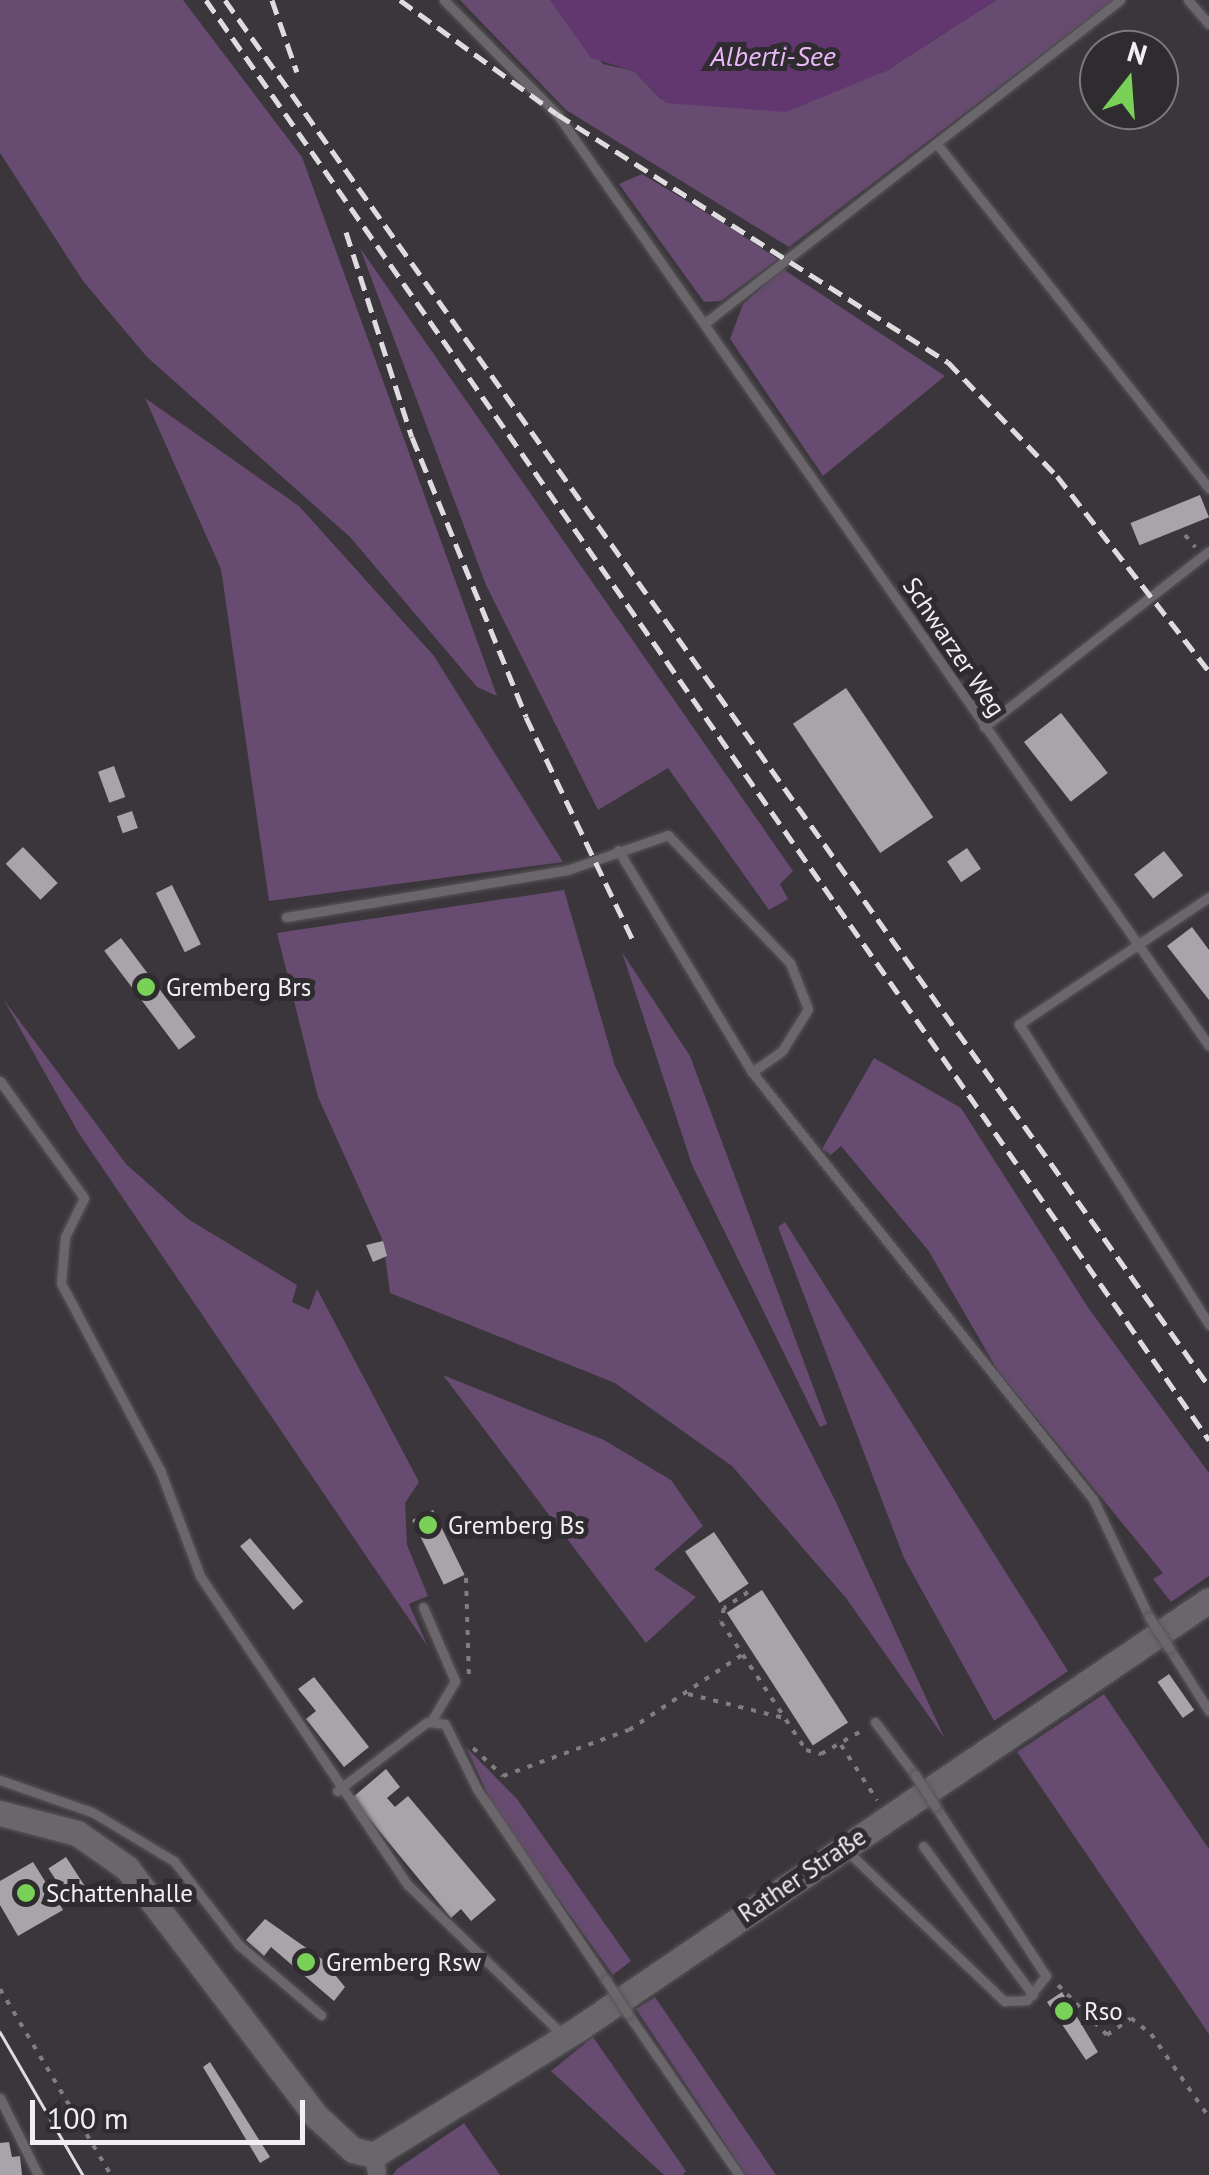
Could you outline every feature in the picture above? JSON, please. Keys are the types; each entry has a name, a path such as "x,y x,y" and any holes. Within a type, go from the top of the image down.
{"street":[{"name":"Rather Straße","path":"382,2159 1209,1600"},
{"path":"0,1813 77,1833 127,1868 316,2116 354,2150 382,2159"}],"lane":[{"name":"Schwarzer Weg","path":"444,0 557,114 1135,947 1209,1046"},
{"path":"705,324 1120,0"},
{"path":"1188,0 1209,24"},
{"path":"937,144 1209,489"},
{"path":"984,728 1209,551"},
{"path":"286,918 566,870 668,835 790,963 808,1010 782,1051 752,1072"},
{"path":"618,850 752,1072 1093,1499 1149,1617 1209,1712"},
{"path":"1208,899 1032,1010 1020,1037 1209,1325"},
{"path":"0,1080 84,1198 65,1237 61,1283 160,1470 200,1576 338,1791 408,1885 565,2037"},
{"path":"338,1791 432,1720 455,1681 424,1607"},
{"path":"432,1720 445,1724 486,1803 739,2175"},
{"path":"844,1848 1004,2001 1033,1995 1046,1976 936,1806 876,1722"},
{"path":"0,1780 92,1812 174,1861 240,1945 321,2016"},
{"path":"924,1846 1033,1995"},
{"path":"0,2098 38,2175"}],"path":[{"path":"455,1681 473,1670 466,1578"},
{"path":"748,1592 720,1616 742,1656 806,1750 840,1744 876,1722"},
{"path":"445,1724 502,1776 629,1730 742,1656"},
{"path":"688,1694 784,1718"},
{"path":"840,1744 875,1797"},
{"path":"1046,1976 1107,2034 1131,2018 1152,2034 1209,2117"},
{"path":"0,1988 110,2175"}],"shaded area":[{"path":"0,0 183,0 302,157 497,696 477,687 350,537 147,357 83,281 0,153"},
{"path":"460,0 550,0 603,64 634,71 661,99 848,84 886,71 996,0 1113,0 789,247 566,110"},
{"path":"642,174 778,259 721,301 704,302 619,184"},
{"path":"360,248 793,871 780,884 788,899 769,910 668,768 598,810 486,585"},
{"path":"783,269 945,376 823,476 730,339 743,304"},
{"path":"145,398 299,506 434,656 563,862 269,901 221,569"},
{"path":"564,890 615,1066 836,1502 945,1739 846,1598 732,1466 615,1383 390,1293 383,1241 318,1097 277,933"},
{"path":"622,952 690,1056 827,1424 820,1427 692,1165"},
{"path":"4,1000 126,1164 188,1219 297,1285 292,1302 309,1310 317,1289 419,1482 405,1503 407,1545 428,1596 409,1604 428,1647 78,1132"},
{"path":"874,1058 961,1108 1089,1309 1209,1473 1209,1576 1171,1602 1153,1579 1163,1573 998,1371 928,1250 841,1146 831,1155 822,1149"},
{"path":"785,1222 1068,1671 994,1721 904,1558 778,1227"},
{"path":"443,1375 604,1440 671,1480 703,1526 654,1569 696,1597 646,1643"},
{"path":"1104,1694 1209,1849 1209,2034 1017,1752"},
{"path":"466,1747 517,1799 631,1961 613,1975 495,1810"},
{"path":"655,1997 776,2175 746,2175 636,2009"},
{"path":"593,2037 686,2171 683,2175 664,2175 551,2071"},
{"path":"464,2123 500,2175 393,2175 397,2169"}],"water":[{"name":"Alberti-See","path":"550,0 996,0 886,71 786,112 666,103 634,71 591,58"}],"building":[{"path":"1200,495 1209,517 1139,545 1130,523"},
{"path":"846,688 933,817 880,853 793,724"},
{"path":"1061,713 1108,773 1071,802 1024,742"},
{"path":"114,766 125,797 109,803 98,772"},
{"path":"132,811 138,828 123,833 117,816"},
{"path":"23,847 58,883 40,900 6,864"},
{"path":"967,848 981,869 961,882 947,861"},
{"path":"1164,851 1183,875 1153,899 1134,874"},
{"path":"172,885 201,944 185,952 156,893"},
{"path":"1192,927 1209,950 1209,1000 1167,946"},
{"path":"121,938 196,1037 179,1050 104,951"},
{"path":"383,1241 387,1256 373,1262 366,1245"},
{"path":"433,1510 465,1575 444,1585 412,1520"},
{"path":"714,1532 749,1583 720,1603 685,1552"},
{"path":"250,1538 303,1602 293,1610 240,1546"},
{"path":"762,1590 848,1723 813,1745 727,1613"},
{"path":"1169,1674 1194,1710 1183,1718 1158,1682"},
{"path":"314,1677 369,1747 344,1767 306,1719 316,1711 298,1689"},
{"path":"386,1769 400,1787 387,1798 395,1807 408,1796 496,1900 471,1921 461,1909 451,1918 352,1798"},
{"path":"66,1857 90,1894 72,1905 48,1868"},
{"name":"Schattenhalle","path":"33,1862 63,1910 18,1936 0,1905 0,1881"},
{"path":"265,1919 322,1959 345,1987 334,2001 271,1947 264,1956 246,1940"},
{"path":"1062,1992 1098,2052 1086,2060 1047,2002"},
{"path":"210,2062 270,2157 260,2163 203,2067"},
{"path":"9,2142 12,2157 20,2156 22,2175 0,2175 0,2143"}],"tram line":[{"path":"0,2032 83,2175"}],"railway":[{"path":"206,0 1209,1440"},
{"path":"225,0 1209,1386"},
{"path":"272,0 297,72"},
{"path":"400,0 557,114 948,362 1057,476 1209,671"},
{"path":"346,232 412,437 526,717 633,940"}],"place":[{"name":"Gremberg Brs","path":"146,987"},
{"name":"Gremberg Bs","path":"428,1525"},
{"name":"Schattenhalle","path":"26,1893"},
{"name":"Gremberg Rsw","path":"306,1962"},
{"name":"Rso","path":"1064,2011"}]}
